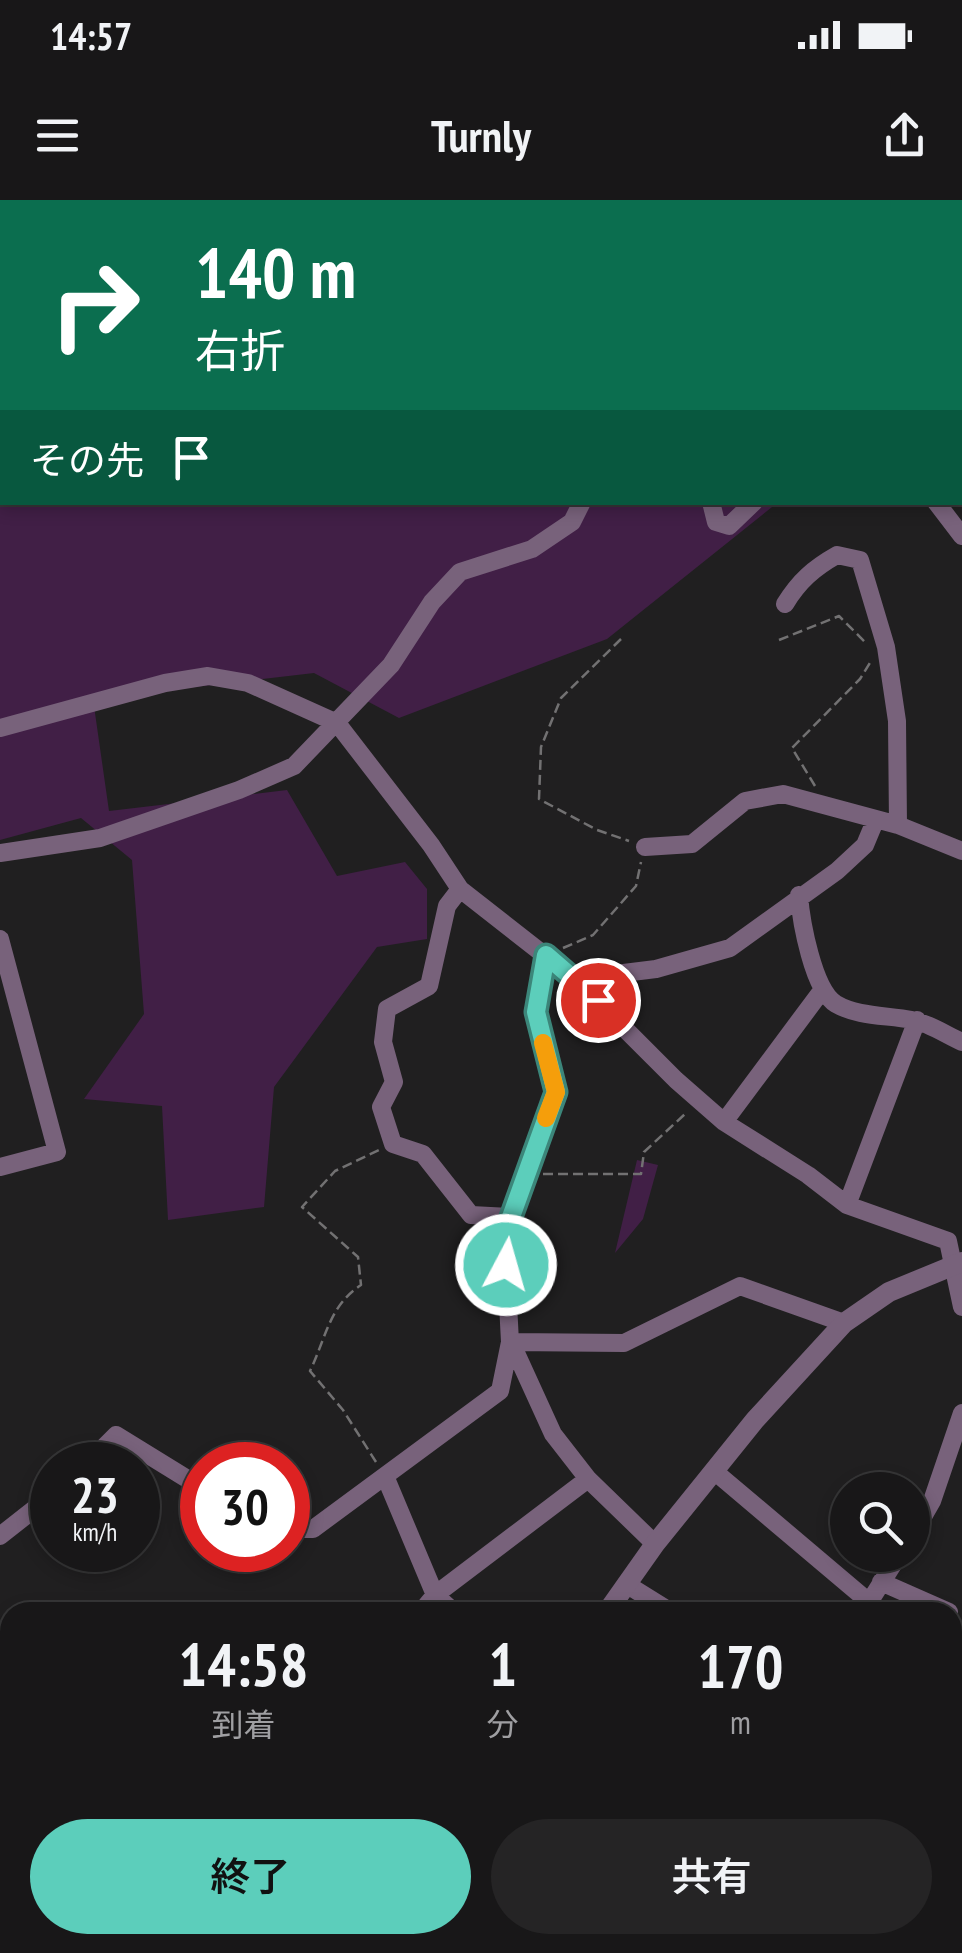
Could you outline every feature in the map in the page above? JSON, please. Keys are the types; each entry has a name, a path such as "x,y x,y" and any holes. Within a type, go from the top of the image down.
{"street":[{"path":"0,853 100,838 239,790 294,766 391,665 432,602 460,572 532,549 572,522 580,505"},
{"path":"712,505 716,522 729,526 751,505"},
{"path":"938,505 962,536"},
{"path":"785,604 797,584 826,562 838,555 860,560 886,648 897,720 898,825"},
{"path":"0,728 165,683 208,676 248,683 336,723 431,845 460,889 575,979 724,1122 847,1204 948,1241 958,1263 962,1307"},
{"path":"645,847 692,844 744,801 783,794 898,825 962,851"},
{"path":"575,979 656,968 730,948 837,871 865,845 876,821"},
{"path":"460,889 447,906 429,986 387,1009 383,1042 394,1082 382,1107 393,1144 424,1154 471,1215 511,1217"},
{"path":"799,895 801,926 822,989 834,1003 860,1012 917,1020 962,1042"},
{"path":"0,939 58,1152 0,1166"},
{"path":"310,1529 500,1391 510,1342 506,1265 511,1217 556,1092 536,1012 546,955"},
{"path":"724,1122 822,989"},
{"path":"847,1204 917,1020"},
{"path":"614,1602 654,1544 754,1420 844,1323 889,1292 958,1263"},
{"path":"510,1342 624,1344 740,1286 844,1323"},
{"path":"510,1342 552,1434 588,1479 654,1544"},
{"path":"930,1501 962,1413"},
{"path":"714,1471 860,1602"},
{"path":"385,1476 435,1595 443,1602"},
{"path":"429,1602 588,1479"},
{"path":"0,1536 30,1512"},
{"path":"869,1602 887,1572"},
{"path":"881,1582 926,1602"},
{"path":"626,1584 654,1602"}],"path":[{"path":"779,640 839,616 876,653 860,678 792,748 829,808"},
{"path":"546,955 593,934 636,886 645,847 597,830 539,799 540,746 561,698 621,639"},
{"path":"526,1174 641,1174 644,1152 699,1100"},
{"path":"385,1476 343,1410 310,1371 329,1320 344,1296 361,1285 358,1258 302,1206 335,1170 393,1144"}],"shaded area":[{"path":"0,505 774,505 607,639 399,718 314,673 93,699 109,811 287,790 337,876 405,862 427,889 427,939 377,947 274,1087 264,1207 168,1220 162,1106 84,1099 144,1014 132,860 81,818 0,840"},
{"path":"637,1160 658,1165 643,1219 615,1253"}],"slow traffic":[{"path":"543,1043 556,1092 546,1118"}],"route":[{"path":"506,1265 511,1217 556,1092 536,1012 546,955 598,1000"}]}
